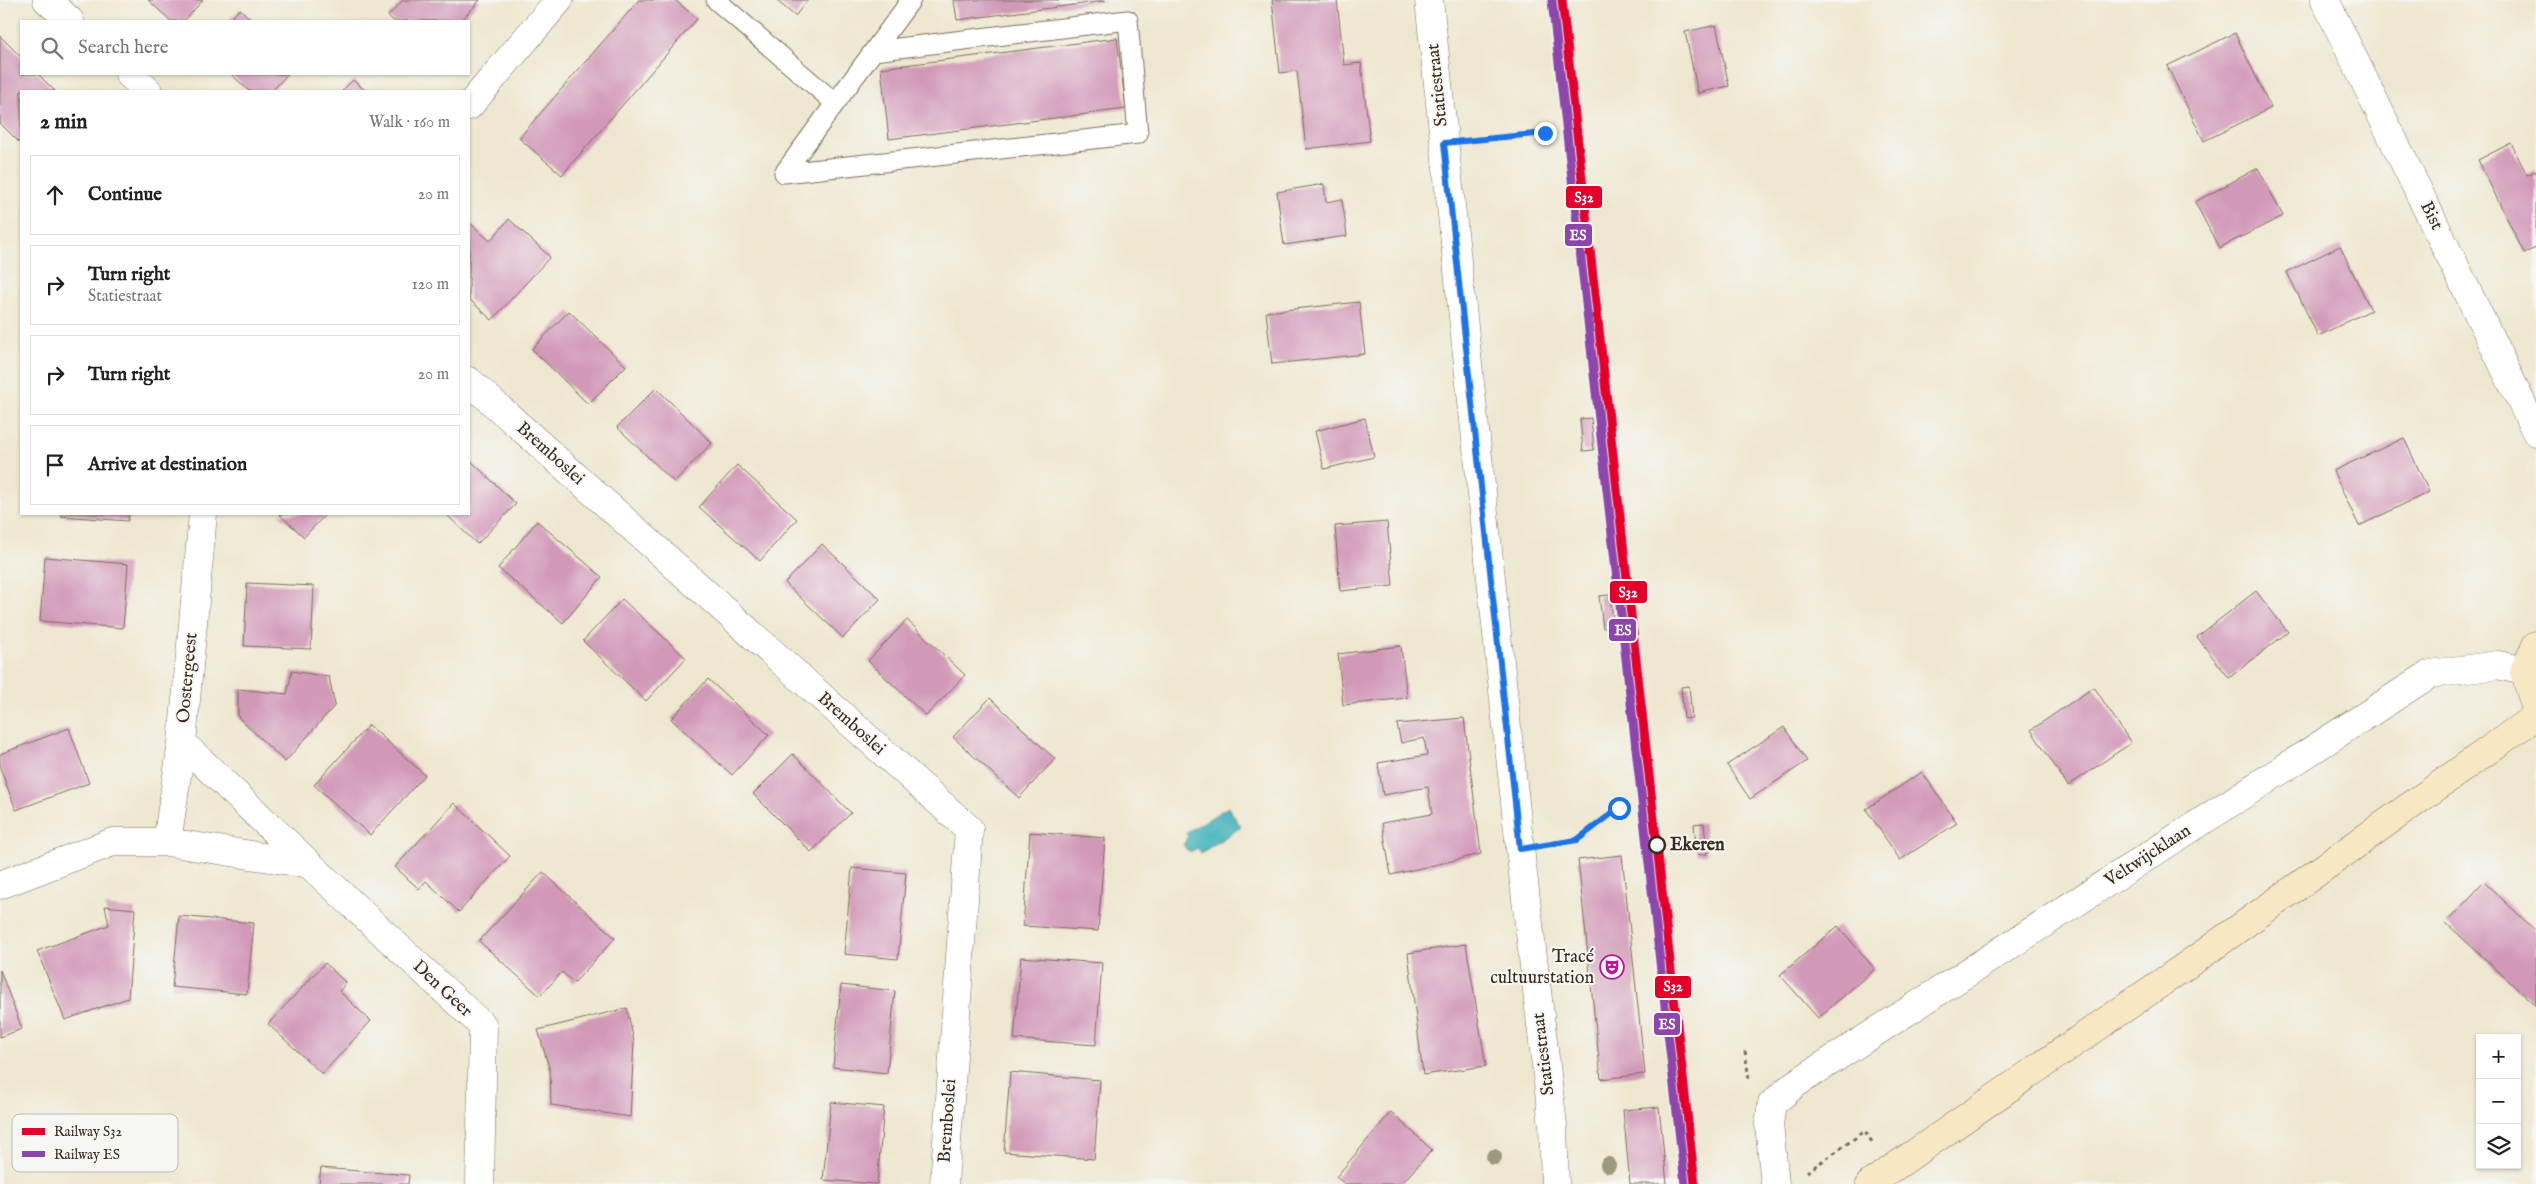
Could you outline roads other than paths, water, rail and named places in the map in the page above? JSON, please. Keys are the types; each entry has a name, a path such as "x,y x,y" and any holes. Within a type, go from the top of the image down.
{"street":[{"path":"47,0 69,20"},
{"path":"470,105 559,0"},
{"name":"Statiestraat","path":"1429,0 1520,849 1553,1125 1555,1184"},
{"name":"Bist","path":"2325,0 2536,432"},
{"path":"130,75 147,90"},
{"name":"Bremboslei","path":"470,382 969,829 944,1184"},
{"name":"Oostergeest","path":"167,842 182,743 203,515"},
{"path":"2536,645 2524,671 2536,709"},
{"name":"Veltwijcklaan","path":"1774,1184 1769,1124 1772,1104 1795,1084 2430,674 2498,665 2524,671"},
{"path":"1874,1181 2200,956 2536,716"},
{"name":"Den Geer","path":"182,743 483,1026 480,1184"},
{"path":"0,885 113,842 167,842 309,864"}],"lane":[{"path":"716,0 835,103"},
{"path":"874,51 1128,20 1138,134 784,173 911,0"}],"water":[{"path":"1228,807 1241,827 1201,853 1198,848 1189,852 1183,845 1188,836 1186,833"}],"rail line":[{"name":"S32","path":"1562,0 1695,1184"},
{"name":"ES","path":"1552,1 1685,1184"}],"place":[{"name":"Ekeren","path":"1657,845"},
{"name":"Tracé cultuurstation","path":"1612,967"}]}
